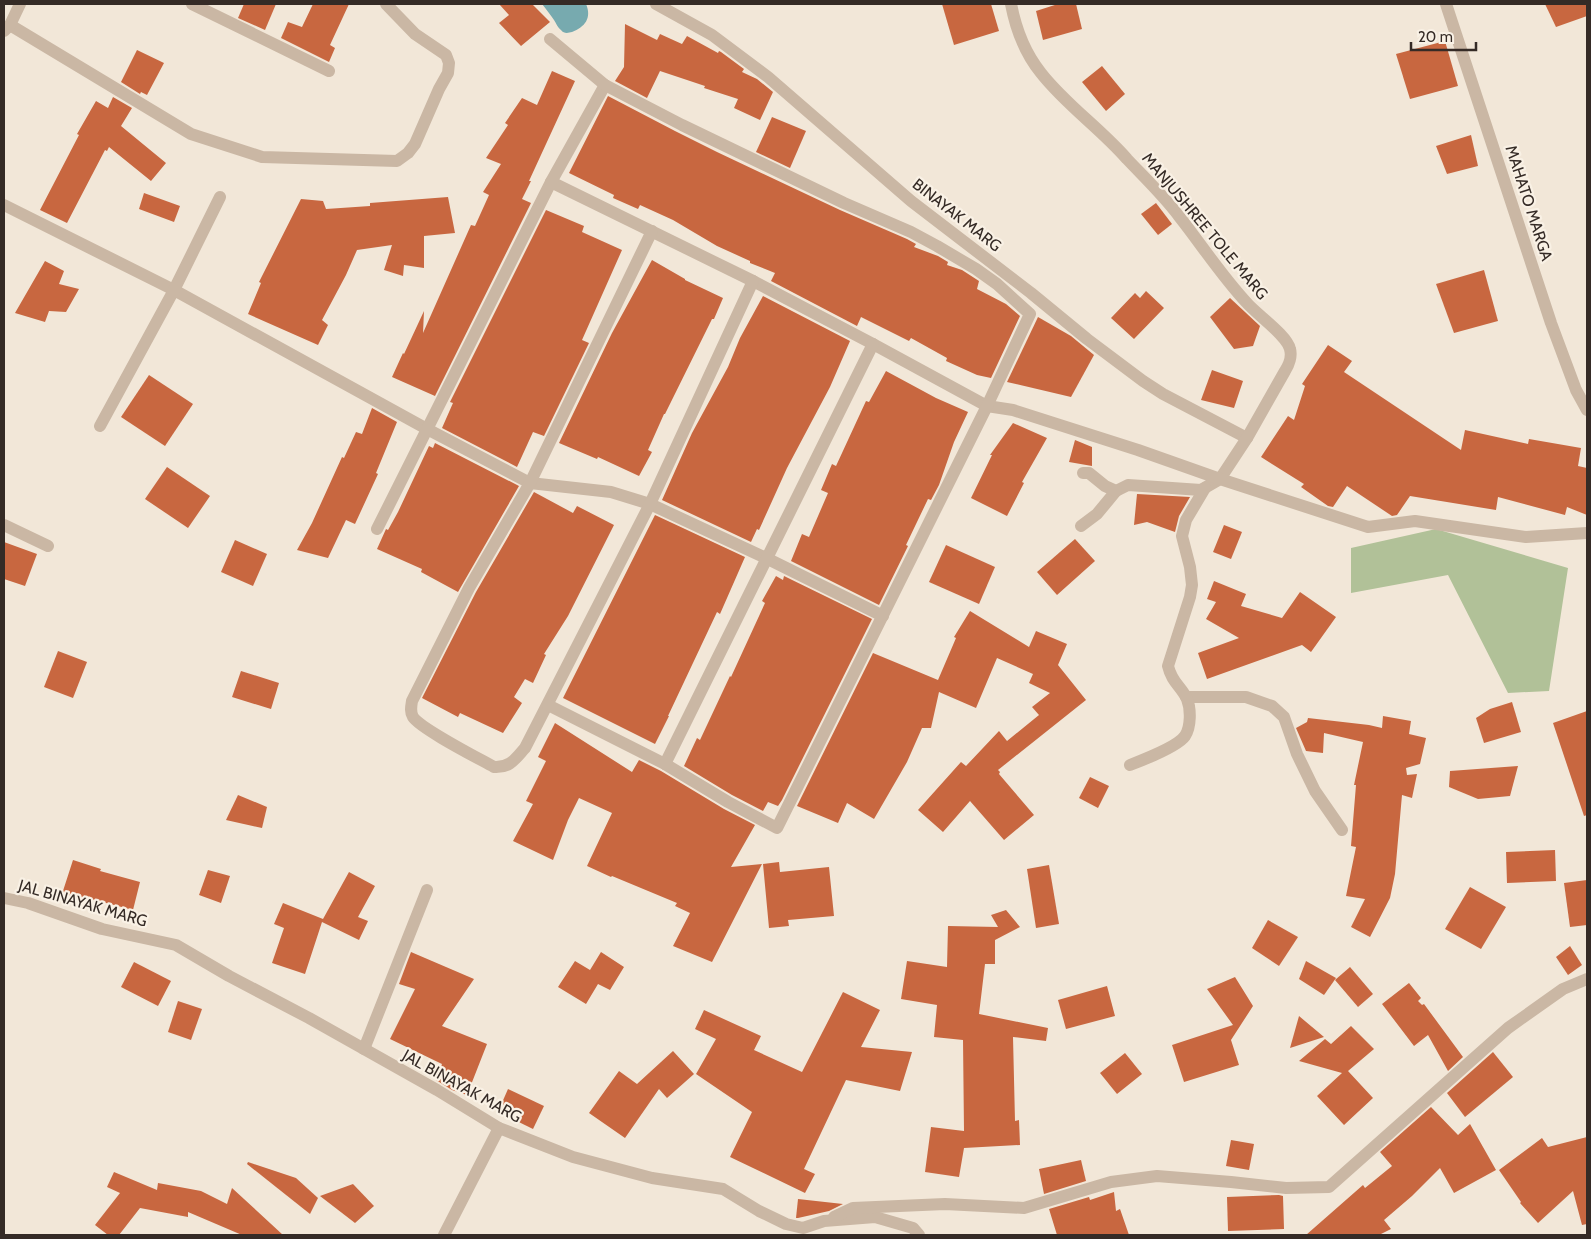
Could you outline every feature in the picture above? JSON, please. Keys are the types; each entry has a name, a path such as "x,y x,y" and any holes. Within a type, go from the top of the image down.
{"street":[{"path":"20,4 7,28 191,134 262,157 397,162 415,144 448,73 449,63 446,55 415,34 386,4"},
{"path":"192,4 329,71"},
{"name":"BINAYAK MARG","path":"656,4 712,35 768,77 911,201 1143,381 1163,394 1247,438"},
{"name":"MANJUSHREE TOLE MARG","path":"1011,4 1018,36 1040,72 1061,96 1114,145 1177,214 1247,304 1285,338 1288,344 1290,349 1289,363 1247,438 1220,479"},
{"name":"MAHATO MARGA","path":"1446,4 1551,323 1576,390 1587,410"},
{"path":"548,705 665,764 728,802 777,828 987,406 1030,314 997,284 958,258 911,232 844,203 682,125 605,84 550,39"},
{"path":"377,529 551,182 605,84"},
{"path":"551,182 753,281 987,406 1013,410 1368,527 1415,521 1526,537 1587,533"},
{"path":"100,426 174,290 220,197"},
{"path":"4,205 174,290 427,429 530,483 611,492 650,504 768,559 883,616"},
{"path":"652,231 530,483 469,588 412,701 411,714 415,719 434,733 494,766 508,766 525,748 548,705 650,504 753,281"},
{"path":"665,764 873,344"},
{"path":"1083,473 1090,473 1105,486 1116,491"},
{"path":"1081,526 1097,514 1116,491 1128,485 1201,490 1220,479"},
{"path":"1130,765 1172,746 1185,736 1190,720 1190,710 1186,697 1171,675 1168,666 1192,585 1190,567 1182,536 1186,520 1205,488"},
{"path":"4,525 48,546"},
{"path":"1186,697 1246,697 1272,706 1284,717 1297,754 1315,791 1342,830"},
{"path":"364,1049 427,890"},
{"name":"JAL BINAYAK MARG","path":"4,898 28,903 102,929 176,945 228,976 309,1018 437,1090 498,1128 573,1157 652,1178 723,1189 759,1211 786,1224 803,1228 824,1221 875,1217 913,1228 919,1235"},
{"path":"824,1221 853,1208 945,1204 1024,1208 1110,1182 1158,1176 1286,1188 1329,1187 1508,1028 1563,989 1587,979"},
{"path":"444,1235 498,1128"}],"green space":[{"path":"1436,529 1568,568 1549,691 1508,693 1448,575 1351,593 1351,548"}],"water":[{"path":"542,4 586,4 588,18 581,27 572,32 565,33 559,28"}],"building":[{"path":"244,4 276,4 265,30 238,18"},
{"path":"313,4 349,4 330,45 335,48 329,62 281,38 288,22 302,27"},
{"path":"499,4 532,4 550,22 521,46 499,23 509,15"},
{"path":"942,4 991,4 999,31 954,45"},
{"path":"1058,4 1076,4 1082,29 1043,40 1036,11"},
{"path":"1545,4 1587,4 1587,16 1556,27"},
{"path":"625,24 657,40 660,34 682,44 687,36 718,53 719,51 721,52 744,69 742,72 757,79 773,92 760,120 734,108 738,99 660,71 647,98 615,81 624,67"},
{"path":"1445,41 1458,86 1410,99 1396,54"},
{"path":"137,50 164,63 147,95 141,92 140,94 121,82"},
{"path":"1102,66 1125,94 1106,111 1082,82"},
{"path":"552,71 575,81 522,199 531,203 435,396 392,377 424,311 423,333 471,225 475,226 489,195 483,192 501,164 486,158 508,125 505,123 522,98 537,105"},
{"path":"608,96 717,152 840,210 907,239 916,244 914,247 938,256 948,262 947,265 962,270 979,281 977,289 1006,304 1020,316 991,378 977,375 946,361 947,358 911,338 909,341 861,317 857,326 771,281 775,273 717,246 673,220 640,205 638,209 613,198 614,195 569,173"},
{"path":"113,97 132,108 121,126 166,163 151,181 109,147 107,151 105,150 67,223 40,210 79,135 77,134 96,101 108,108"},
{"path":"772,117 806,131 790,168 756,152"},
{"path":"1471,135 1478,166 1447,174 1436,146"},
{"path":"144,193 180,206 174,222 139,209"},
{"path":"448,197 455,233 424,236 424,268 404,265 403,276 384,270 392,245 357,250 322,320 328,325 318,345 248,314 261,283 259,282 301,199 323,201 326,209 370,206 370,203"},
{"path":"1156,203 1172,224 1158,235 1141,214"},
{"path":"546,210 584,226 582,232 622,250 582,340 589,343 544,436 533,432 517,467 442,428 453,403 450,402"},
{"path":"652,260 685,280 723,298 664,414 648,450 652,452 639,476 598,457 597,459 559,443 612,333"},
{"path":"45,261 64,271 59,284 79,289 66,312 49,311 45,322 15,313"},
{"path":"1484,270 1498,321 1454,333 1436,284"},
{"path":"1146,291 1164,308 1134,339 1111,318 1135,293 1140,298"},
{"path":"763,296 850,341 830,387 787,468 759,530 757,529 751,542 662,500 692,433 728,367 740,338"},
{"path":"1230,298 1260,326 1253,346 1234,349 1210,317"},
{"path":"1038,317 1071,336 1094,355 1071,397 1007,382"},
{"path":"1328,345 1352,361 1344,372 1461,450 1465,430 1528,444 1529,439 1581,448 1578,466 1587,468 1587,515 1567,507 1565,515 1498,497 1496,510 1410,496 1397,515 1392,516 1347,486 1333,507 1328,506 1301,487 1304,484 1261,457 1288,416 1294,420 1305,386 1302,384"},
{"path":"1212,370 1243,381 1234,408 1201,400"},
{"path":"886,371 936,398 968,412 954,442 939,485 931,500 928,499 906,545 908,546 879,605 791,561 802,534 809,537 828,493 821,490 832,464 836,466 866,401 869,402"},
{"path":"149,375 193,404 165,446 121,417"},
{"path":"372,408 397,422 376,473 378,474 355,524 346,520 328,558 297,550 312,523 342,457 344,458 356,432 362,434"},
{"path":"1013,423 1047,438 1022,482 1024,483 1007,516 971,498 992,455 990,455"},
{"path":"1075,440 1092,447 1092,466 1069,462"},
{"path":"435,443 519,486 458,592 421,572 422,569 377,549 386,529 388,530 398,512 429,446 433,448"},
{"path":"167,467 210,496 188,528 145,499"},
{"path":"534,492 573,513 577,506 614,525 568,616 544,654 546,655 533,683 525,679 514,697 522,703 503,733 460,713 458,717 422,698 476,592"},
{"path":"1137,494 1190,497 1179,516 1175,532 1147,522 1134,525"},
{"path":"655,515 745,557 720,614 717,612 655,744 563,698"},
{"path":"1224,525 1242,532 1231,559 1213,552"},
{"path":"1075,539 1095,561 1057,595 1037,572"},
{"path":"235,540 267,554 253,586 221,572"},
{"path":"4,542 37,554 25,586 4,579"},
{"path":"946,545 995,567 979,604 929,582"},
{"path":"776,576 783,580 784,576 872,619 782,800 778,806 768,802 763,811 684,766 697,738 700,740 731,677 765,603 762,601"},
{"path":"1214,581 1246,594 1241,606 1282,618 1300,592 1336,617 1311,652 1302,645 1207,679 1198,653 1239,638 1206,619 1216,602 1207,599"},
{"path":"970,611 1029,647 1036,631 1067,644 1058,665 1086,700 998,770 999,774 1034,815 1004,840 970,801 943,832 918,810 961,762 966,766 999,731 1007,741 1039,715 1032,707 1050,693 1029,683 1033,674 997,658 976,708 939,692 931,728 922,728 907,762 874,819 847,803 838,823 797,806 873,653 938,680 956,638 954,637"},
{"path":"58,651 87,662 73,698 44,687"},
{"path":"241,671 279,683 271,709 232,697"},
{"path":"1512,702 1521,732 1484,743 1476,718 1490,709"},
{"path":"1587,711 1587,815 1584,816 1553,723"},
{"path":"1383,716 1411,721 1409,734 1426,738 1420,764 1406,768 1407,775 1417,774 1412,798 1402,795 1395,874 1390,898 1370,937 1351,927 1365,899 1346,896 1356,847 1351,846 1356,785 1354,785 1363,742 1324,733 1323,753 1306,751 1296,728 1307,722 1308,718 1382,728"},
{"path":"555,723 632,772 639,760 755,825 731,867 762,864 712,962 673,946 690,913 675,906 677,903 587,866 612,813 579,798 568,820 553,860 513,841 533,804 526,801 546,761 538,757"},
{"path":"1518,766 1510,796 1478,799 1449,787 1450,771"},
{"path":"1090,777 1109,786 1098,808 1079,798"},
{"path":"238,795 267,807 262,828 226,820"},
{"path":"1555,850 1556,881 1507,883 1506,852"},
{"path":"73,860 101,869 100,871 140,882 133,910 91,899 90,903 62,894"},
{"path":"779,862 780,872 829,867 834,916 788,920 789,926 769,928 763,864"},
{"path":"1049,865 1059,924 1036,928 1027,869"},
{"path":"208,870 230,876 221,903 199,895"},
{"path":"349,872 375,886 358,917 368,921 359,940 322,922 305,974 272,963 284,928 274,924 283,903 323,919"},
{"path":"1587,880 1587,925 1570,927 1564,883"},
{"path":"1470,887 1506,907 1481,949 1445,929"},
{"path":"1006,910 1020,927 995,940 995,964 985,964 979,1014 1048,1028 1046,1041 1013,1037 1015,1121 1019,1120 1020,1145 964,1148 959,1177 925,1172 931,1127 964,1131 963,1040 934,1037 937,1005 901,999 907,961 947,967 948,926 998,927 991,915"},
{"path":"1268,920 1298,937 1279,966 1252,948"},
{"path":"1570,946 1582,965 1568,975 1556,957"},
{"path":"411,952 474,979 442,1026 487,1044 467,1095 452,1090 436,1080 442,1064 390,1039 415,989 399,984"},
{"path":"601,952 624,967 610,990 598,984 586,1004 558,987 575,961 590,970"},
{"path":"1306,961 1336,978 1324,995 1299,979"},
{"path":"134,962 171,981 158,1006 121,987"},
{"path":"1350,967 1373,994 1358,1007 1335,980"},
{"path":"1235,977 1253,1006 1231,1040 1239,1065 1184,1082 1172,1045 1233,1025 1207,989"},
{"path":"1409,983 1421,998 1418,1001 1422,1005 1424,1004 1463,1057 1448,1071 1428,1035 1414,1046 1382,1004"},
{"path":"1107,986 1115,1016 1066,1029 1058,1000"},
{"path":"843,992 880,1010 861,1047 912,1052 900,1091 846,1080 804,1169 815,1174 805,1193 730,1157 752,1112 696,1074 716,1039 695,1029 704,1010 761,1036 754,1050 802,1072"},
{"path":"178,1001 202,1009 191,1040 168,1032"},
{"path":"1299,1016 1324,1037 1290,1048"},
{"path":"1351,1026 1374,1049 1348,1071 1373,1098 1344,1125 1317,1096 1342,1073 1299,1061 1325,1039 1331,1044"},
{"path":"673,1051 694,1074 667,1098 659,1089 625,1138 589,1113 619,1071 637,1084"},
{"path":"1493,1052 1513,1077 1465,1117 1447,1093"},
{"path":"1125,1053 1142,1074 1117,1094 1100,1073"},
{"path":"508,1089 544,1106 533,1129 498,1112"},
{"path":"1431,1107 1458,1135 1470,1124 1496,1170 1454,1193 1440,1168 1384,1220 1391,1229 1379,1235 1306,1235 1363,1185 1365,1188 1392,1166 1380,1152"},
{"path":"1587,1137 1587,1224 1582,1225 1573,1191 1538,1223 1520,1203 1499,1170 1542,1138 1548,1147"},
{"path":"1231,1140 1254,1144 1249,1170 1226,1166"},
{"path":"1081,1160 1086,1181 1044,1194 1039,1169"},
{"path":"248,1162 296,1178 318,1198 310,1214 247,1164"},
{"path":"114,1172 157,1190 158,1183 201,1191 227,1204 232,1188 283,1235 242,1235 188,1212 188,1217 140,1208 119,1235 108,1235 95,1225 120,1193 107,1187"},
{"path":"353,1184 374,1206 355,1223 320,1196"},
{"path":"1114,1192 1116,1211 1120,1209 1129,1235 1057,1235 1049,1209 1089,1197 1090,1200"},
{"path":"1283,1196 1284,1229 1228,1231 1227,1197"},
{"path":"798,1199 843,1204 829,1211 796,1218"}]}
